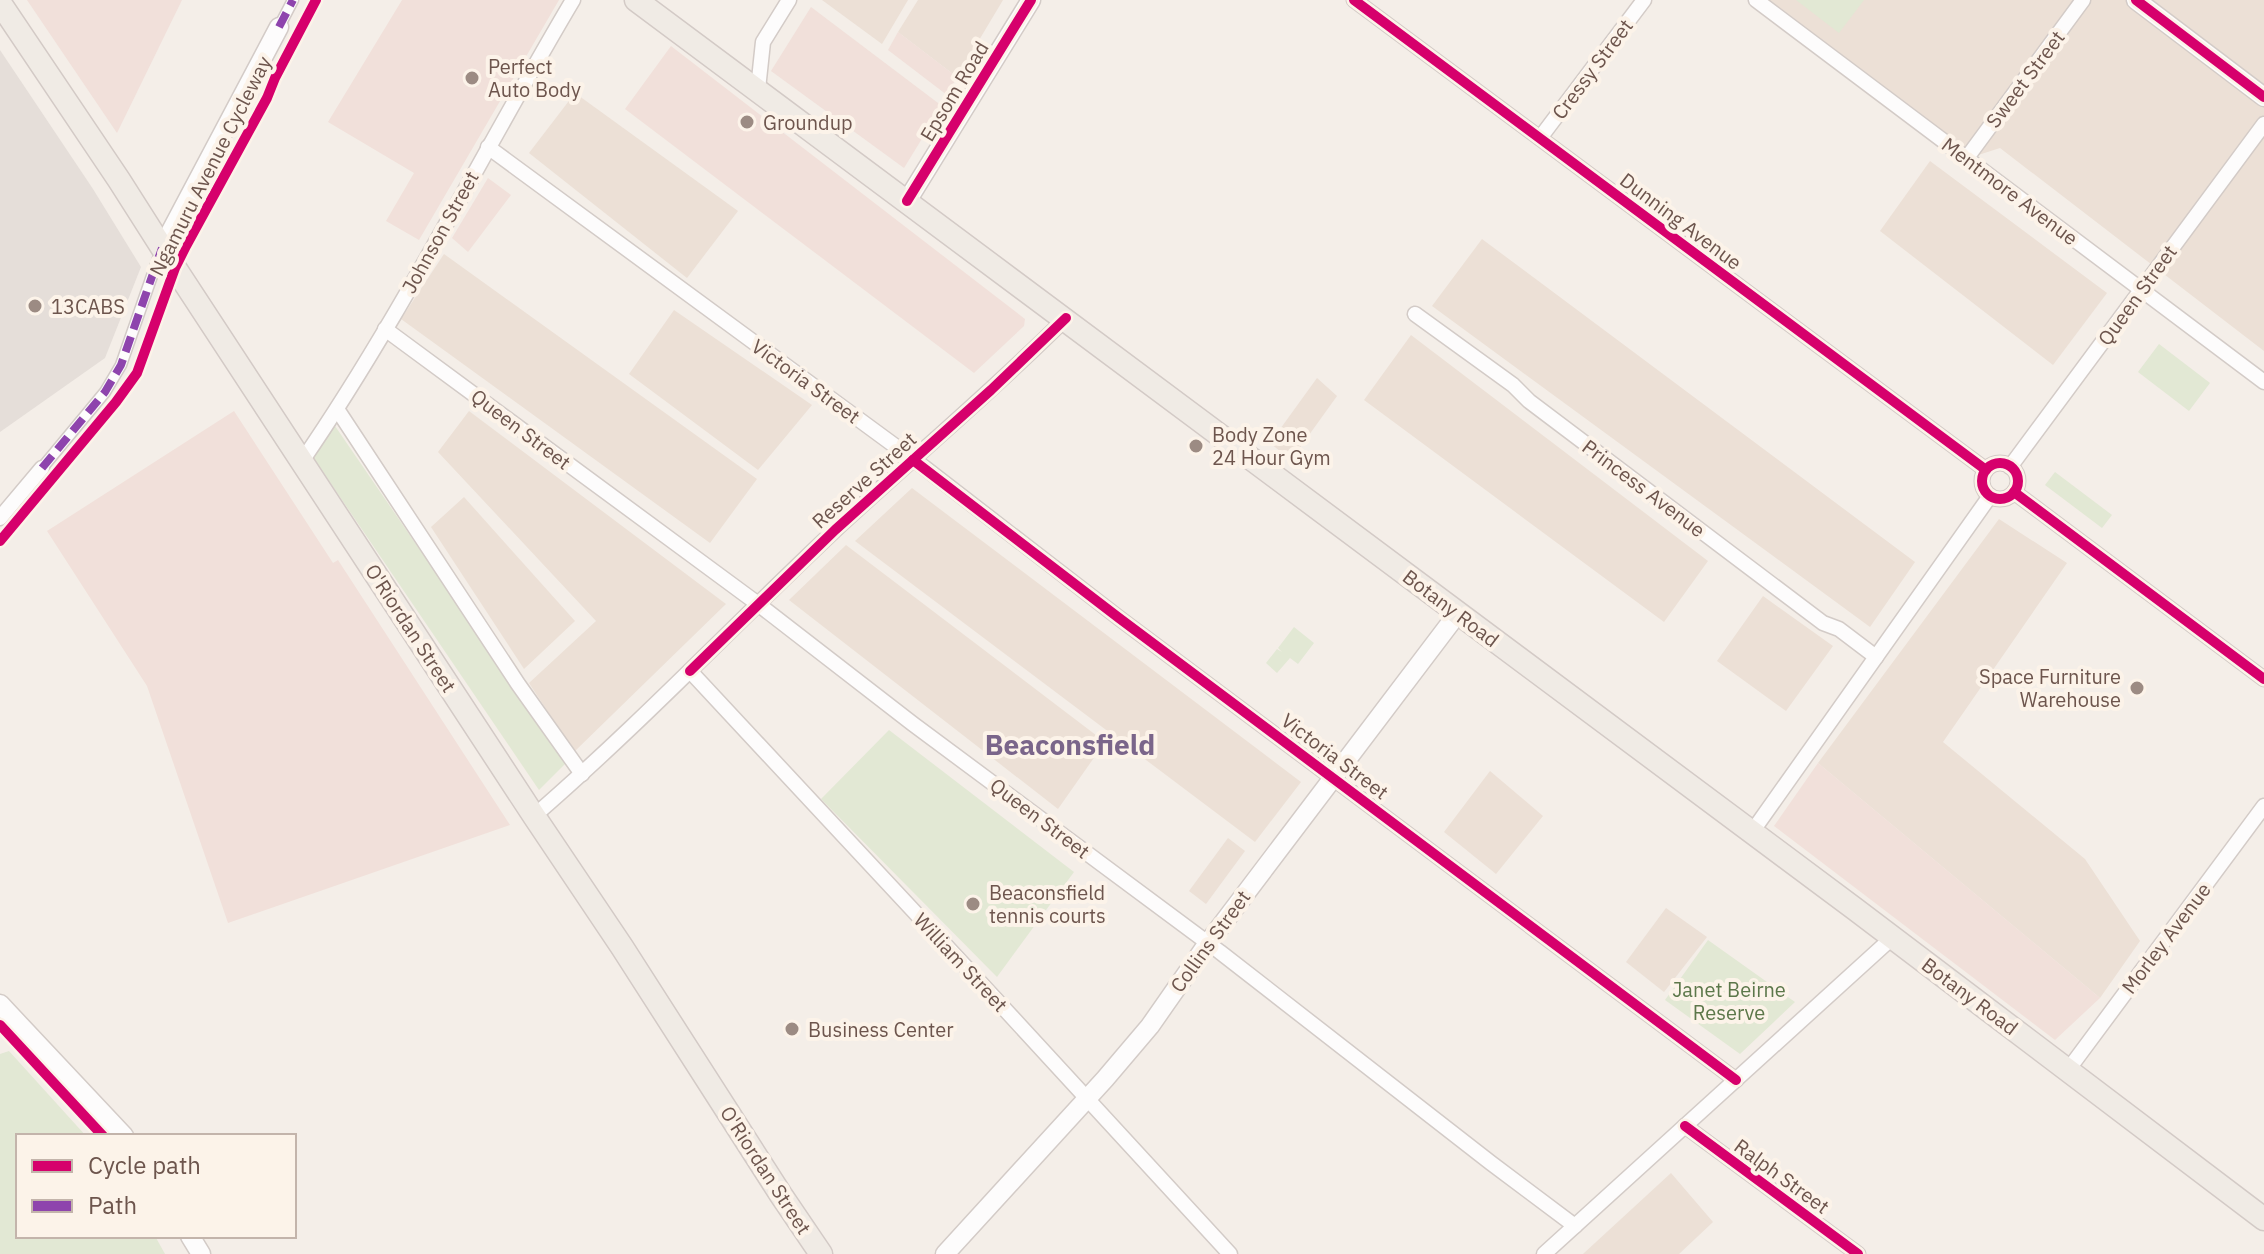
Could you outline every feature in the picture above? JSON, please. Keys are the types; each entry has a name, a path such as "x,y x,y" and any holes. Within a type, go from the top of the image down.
{"main road":[{"name":"Botany Road","path":"636,0 1893,937 2264,1219"},
{"name":"O'Riordan Street","path":"0,3 821,1254"}],"street":[{"path":"0,518 105,392 121,365 162,248 293,0"},
{"name":"Johnson Street","path":"302,461 385,329 573,0"},
{"path":"758,89 763,42 789,0"},
{"name":"Epsom Road","path":"907,201 1031,0"},
{"name":"Dunning Avenue","path":"1354,0 1986,470"},
{"name":"Cressy Street","path":"1540,138 1644,0"},
{"name":"Mentmore Avenue","path":"1756,0 2264,382"},
{"name":"Sweet Street","path":"1966,159 2083,0"},
{"path":"2136,0 2264,97"},
{"name":"Queen Street","path":"2010,467 2264,124"},
{"name":"Victoria Street","path":"488,147 913,460 1736,1080"},
{"name":"Princess Avenue","path":"1415,314 1513,385 1529,401 1823,623 1839,629 1876,657"},
{"name":"Reserve Street","path":"534,816 582,774 835,530 1066,318"},
{"name":"Queen Street","path":"385,329 758,604 913,724 1208,943 1575,1226"},
{"path":"337,409 518,684 582,774"},
{"path":"1995,464 2010,467 2017,479 2014,492 2005,498 1990,496 1982,484 1986,470 1995,464"},
{"path":"2014,492 2264,679"},
{"path":"1752,832 1990,496"},
{"name":"Collins Street","path":"945,1254 1087,1100 1150,1026 1208,943 1458,613"},
{"name":"William Street","path":"690,671 1230,1254"},
{"name":"Morley Avenue","path":"2068,1070 2264,806"},
{"path":"1544,1254 1893,937"},
{"path":"0,1004 122,1134"},
{"name":"Ralph Street","path":"1685,1126 1858,1254"}],"shaded area":[{"path":"27,0 182,0 117,133"},
{"path":"402,0 559,0 419,240 386,221 414,173 328,122"},
{"path":"822,0 908,0 882,44"},
{"path":"918,0 1003,0 957,77 898,32"},
{"path":"1756,0 2264,0 2264,351 2000,148 1966,159"},
{"path":"811,7 942,106 904,168 771,71"},
{"path":"898,32 957,77 947,95 888,50"},
{"path":"671,46 1025,319 1024,326 974,373 625,109"},
{"path":"0,50 141,267 105,358 0,432"},
{"path":"575,93 738,211 687,278 529,153"},
{"path":"1930,161 2107,293 2053,365 1880,231"},
{"path":"488,178 511,195 468,252 452,238"},
{"path":"1482,239 1915,562 1870,627 1432,306"},
{"path":"444,254 757,479 710,543 401,319"},
{"path":"674,310 812,405 758,470 629,374"},
{"path":"1411,335 1708,561 1664,622 1364,400"},
{"path":"1317,378 1337,396 1291,460 1270,443"},
{"path":"234,411 333,563 338,560 510,825 228,923 147,686 47,531"},
{"path":"469,411 726,604 574,752 529,683 596,621 438,452"},
{"path":"912,488 1301,782 1255,842 855,541"},
{"path":"464,497 575,621 524,669 431,527"},
{"path":"1999,519 2067,563 1943,742 2085,859 2140,941 2100,998 1818,763"},
{"path":"846,545 1105,742 1058,809 789,600"},
{"path":"1763,596 1833,646 1786,711 1717,661"},
{"path":"1818,763 2100,998 2055,1040 1774,826"},
{"path":"1490,771 1543,816 1496,874 1444,832"},
{"path":"1228,838 1245,851 1206,904 1189,891"},
{"path":"1666,908 1707,937 1664,992 1626,962"},
{"path":"1671,1173 1713,1222 1679,1254 1583,1254"}],"green space":[{"path":"1796,0 1864,0 1839,33"},
{"path":"2159,344 2210,383 2189,411 2138,372"},
{"path":"335,426 566,763 539,790 308,450"},
{"path":"2055,472 2112,515 2102,528 2045,485"},
{"path":"1294,627 1314,643 1298,664 1290,658 1277,673 1266,663 1277,649 1282,652 1278,648"},
{"path":"889,730 1074,872 997,977 821,799"},
{"name":"Janet Beirne Reserve","path":"1708,940 1795,1002 1740,1054 1665,1000"},
{"path":"9,1051 84,1134 16,1134 16,1238 156,1238 165,1254 0,1254 0,1054"}],"marked path":[{"path":"279,27 293,0"},
{"path":"42,468 105,392 121,365 162,248"}],"cycle path":[{"name":"Ngamuru Avenue Cycleway","path":"0,541 137,373 175,268 316,0"},
{"path":"907,201 1031,0"},
{"path":"1354,0 1986,470"},
{"path":"2136,0 2264,97"},
{"path":"690,671 835,530 1066,318"},
{"path":"913,460 1736,1080"},
{"path":"2000,463 2012,469 2018,481 2012,493 2000,499 1988,493 1982,481 1988,469 2000,463"},
{"path":"2014,492 2264,679"},
{"path":"0,1025 101,1134"},
{"path":"1685,1126 1858,1254"}],"place":[{"name":"Perfect Auto Body","path":"472,78"},
{"name":"Groundup","path":"747,122"},
{"name":"13CABS","path":"35,306"},
{"name":"Body Zone 24 Hour Gym","path":"1196,446"},
{"name":"Space Furniture Warehouse","path":"2137,688"},
{"name":"Beaconsfield tennis courts","path":"973,904"},
{"name":"Business Center","path":"792,1029"}],"district":[{"name":"Beaconsfield","path":"1070,744"}]}
